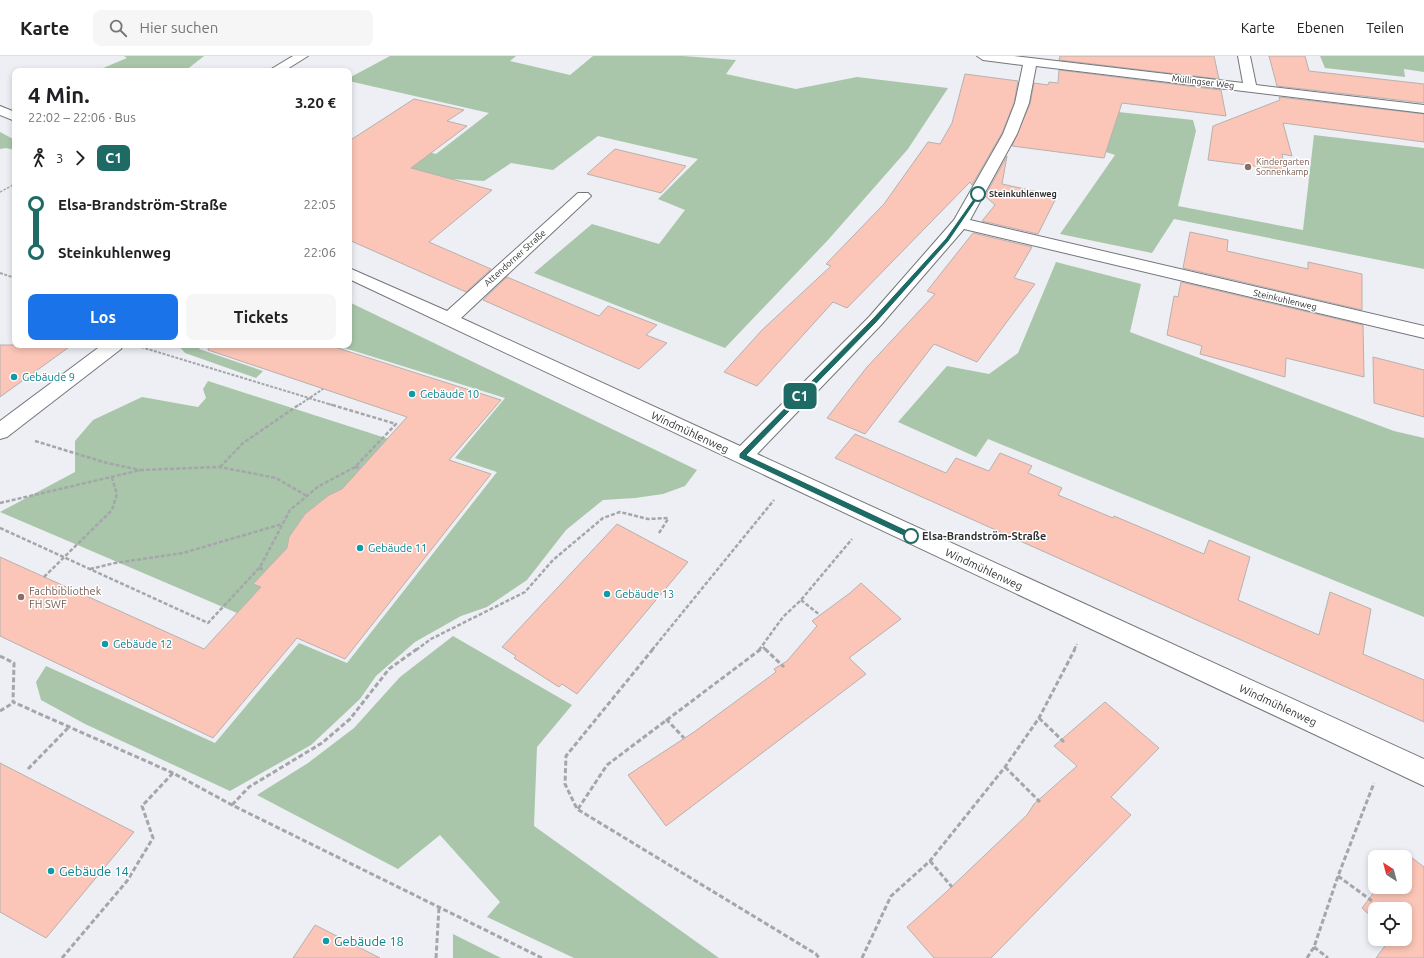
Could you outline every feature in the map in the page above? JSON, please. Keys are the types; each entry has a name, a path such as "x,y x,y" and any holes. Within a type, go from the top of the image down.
{"street":[{"path":"280,68 302,56"},
{"name":"Müllingser Weg","path":"983,56 1424,109"},
{"path":"1244,56 1250,88"},
{"path":"742,456 874,321 947,240 960,223 973,203 1010,134 1022,104 1030,62"},
{"path":"0,110 12,116"},
{"name":"Attendorner Straße","path":"448,320 583,196"},
{"name":"Steinkuhlenweg","path":"960,223 1424,332"},
{"name":"Windmühlenweg","path":"352,274 742,456 790,480 1424,773"},
{"path":"0,431 110,348"}],"path":[{"path":"0,192 12,186"},
{"path":"0,273 12,277"},
{"path":"0,528 208,623 260,567 290,510 319,486 355,468 396,424 145,348"},
{"path":"220,467 243,443 323,389"},
{"path":"0,431 107,463 141,470"},
{"path":"0,503 141,470 220,467 276,478 307,496"},
{"path":"355,468 361,468"},
{"path":"44,577 112,510 118,498 116,486 112,478"},
{"path":"790,480 566,756 565,784 577,809 816,954 819,958"},
{"path":"232,805 249,787 322,743 350,719 389,669 431,639 525,592 553,560 603,518 620,512 648,519 669,518 659,533"},
{"path":"577,809 607,765 763,647 783,617 801,600 870,517"},
{"path":"90,569 115,563 183,553 282,524"},
{"path":"260,567 264,572"},
{"path":"801,600 820,615"},
{"path":"862,958 891,896 930,861 1005,767 1039,718 1090,618"},
{"path":"763,647 784,667"},
{"path":"0,656 14,663 13,702"},
{"path":"0,711 13,702"},
{"path":"13,702 68,728 173,773 232,805 542,958"},
{"path":"1039,718 1064,742"},
{"path":"666,719 684,738"},
{"path":"28,769 68,728"},
{"path":"1307,958 1314,947 1338,876 1385,755"},
{"path":"1005,767 1040,802"},
{"path":"62,958 127,881 153,838 142,806 173,773"},
{"path":"930,861 952,887"},
{"path":"1338,876 1372,901"},
{"path":"436,958 439,907"},
{"path":"1314,947 1328,958"}],"green space":[{"path":"124,56 204,56 189,68 103,68 127,58"},
{"path":"390,56 516,56 510,61 570,75 593,56 683,56 736,60 726,74 796,89 857,77 948,88 908,149 828,240 725,348 534,273 592,224 659,244 685,210 658,199 698,159 598,136 553,170 511,163 484,181 373,174 410,147 436,154 489,113 352,82 352,76"},
{"path":"1320,56 1424,56 1424,72 1404,69 1405,77 1325,68"},
{"path":"1090,109 1193,120 1196,131 1178,206 1303,230 1314,135 1424,148 1424,269 1174,219 1152,253 1060,234 1115,155 1076,142"},
{"path":"0,132 12,138 12,149 0,149"},
{"path":"1056,262 1141,284 1130,332 1394,431 1424,438 1424,617 988,439 976,457 898,422 947,366 989,374 1018,353"},
{"path":"352,303 697,470 685,486 663,494 603,500 566,530 527,580 487,607 461,616 415,642 376,676 360,699 311,745 230,791 85,724 41,700 36,682 46,666 215,743 299,643 347,663 497,472 455,458 505,398 345,348 352,348"},
{"path":"181,348 200,348 199,349 263,371 256,378 185,353"},
{"path":"208,381 395,441 356,482 329,495 305,514 289,537 284,560 281,564 274,562 254,584 261,587 237,613 0,512 75,472 75,441 93,420 142,397 198,407 206,398 203,389"},
{"path":"453,636 572,705 537,747 534,826 719,958 574,958 487,917 500,902 440,835 398,869 257,795 308,763 354,728 400,677"},
{"path":"453,934 501,958 453,958"}],"building":[{"path":"1060,56 1214,56 1219,79 1059,60"},
{"path":"1269,56 1305,56 1309,71 1424,84 1424,103 1277,86"},
{"path":"1059,70 1221,90 1226,116 1122,103 1104,158 1012,146 1030,104 1034,83 1048,85 1049,82 1058,83"},
{"path":"965,74 1018,81 1014,103 1002,133 972,185 970,182 847,308 833,302 757,386 724,372 762,330 831,266 826,264 884,204 928,142 940,144 952,123"},
{"path":"1279,97 1424,114 1424,142 1283,123 1292,156 1282,154 1285,170 1208,160 1213,126 1280,100"},
{"path":"414,99 464,110 447,121 467,126 411,168 492,190 429,242 491,269 466,292 352,241 352,139"},
{"path":"615,149 686,166 661,193 587,174"},
{"path":"1007,156 1002,184 1057,196 1038,234 982,221 995,205 985,196"},
{"path":"1190,232 1228,240 1227,251 1308,269 1308,262 1362,274 1362,310 1183,268"},
{"path":"973,233 1032,247 1014,278 1035,284 977,362 934,344 865,434 827,418 867,367 935,294 927,291"},
{"path":"507,277 599,316 608,306 657,325 646,335 667,343 639,369 483,300"},
{"path":"1181,282 1363,325 1364,377 1286,358 1285,377 1200,354 1202,346 1167,335 1174,296 1178,297"},
{"name":"Gebäude 9","path":"0,345 12,345 12,348 68,348 0,397"},
{"path":"208,348 337,348 501,400 449,460 491,474 345,659 297,638 213,738 0,636 0,557 204,649 261,587 253,584 287,548 289,537 305,514 329,495 342,489 407,417 208,350"},
{"path":"1373,357 1424,370 1424,417 1374,403"},
{"path":"855,434 946,473 956,458 989,471 1000,453 1032,466 1028,473 1062,488 1058,495 1113,518 1114,516 1204,554 1209,540 1250,557 1238,600 1319,635 1330,592 1371,609 1363,654 1424,680 1424,722 835,458"},
{"name":"Gebäude 13","path":"617,524 688,562 577,694 562,684 559,687 514,658 516,656 502,647"},
{"path":"861,583 901,619 849,658 866,674 666,826 628,775 694,732 776,672 774,669 787,661 817,626 812,621"},
{"path":"1105,702 1159,748 1111,797 1131,815 991,958 934,958 907,927 1027,815 1034,804 1077,766 1054,746"},
{"name":"Gebäude 14","path":"0,763 134,832 46,938 0,912"},
{"path":"1412,858 1424,867 1424,958 1376,958 1385,946 1412,946 1412,902 1368,902 1368,914 1362,908 1373,894 1412,894"},
{"name":"Gebäude 18","path":"315,925 380,958 293,958"}],"bus line":[{"name":"C1","path":"911,536 742,456 874,321 947,240 960,223 978,194"}],"place":[{"name":"Kindergarten Sonnenkamp","path":"1248,167"},
{"name":"Steinkuhlenweg","path":"978,194"},
{"name":"Gebäude 9","path":"14,377"},
{"name":"Gebäude 10","path":"412,394"},
{"name":"Elsa-Brandström-Straße","path":"911,536"},
{"name":"Gebäude 11","path":"360,548"},
{"name":"Gebäude 13","path":"607,594"},
{"name":"Fachbibliothek FH SWF","path":"21,597"},
{"name":"Gebäude 12","path":"105,644"},
{"name":"Gebäude 14","path":"51,871"},
{"name":"Gebäude 18","path":"326,941"}]}
